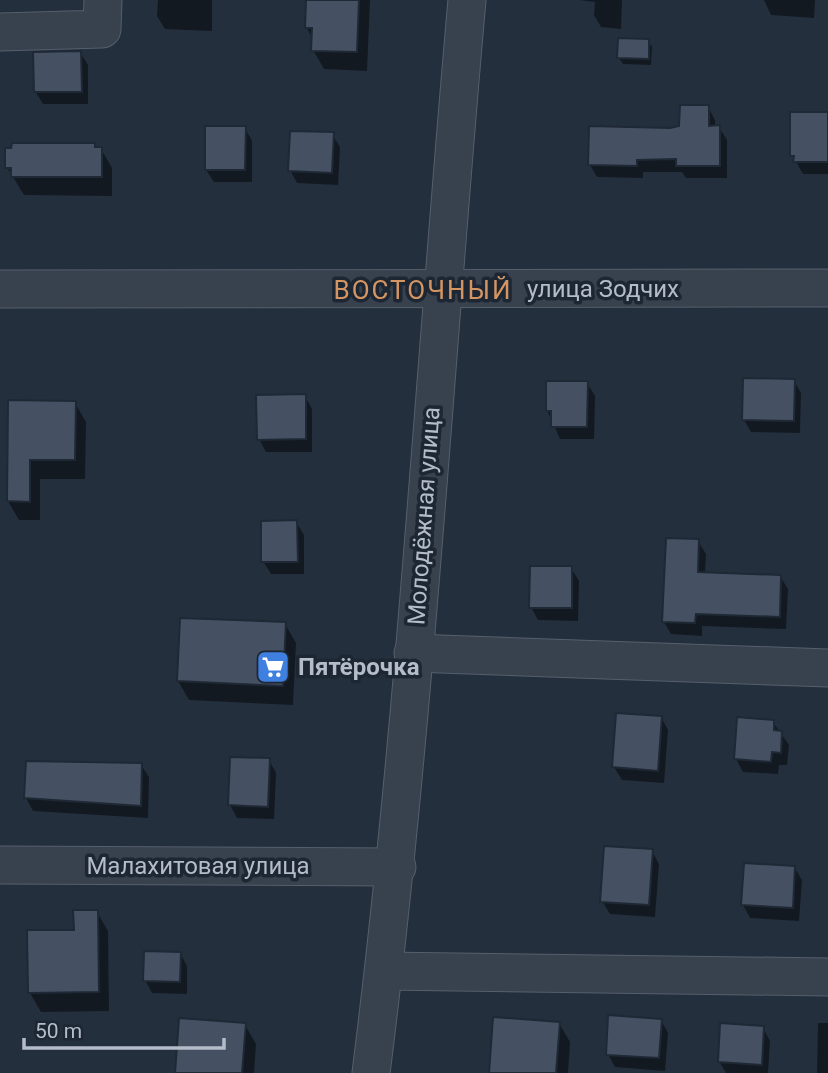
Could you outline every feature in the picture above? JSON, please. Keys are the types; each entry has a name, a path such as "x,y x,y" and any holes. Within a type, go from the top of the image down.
{"street":[{"path":"0,32 102,29 103,0"},
{"name":"Молодёжная улица","path":"372,1073 397,867 441,290 467,0"},
{"name":"улица Зодчих","path":"0,289 828,288"},
{"path":"414,653 828,668"},
{"name":"Малахитовая улица","path":"0,865 397,867"},
{"path":"384,971 828,977"}],"building":[{"path":"306,0 359,0 357,52 311,51 312,28 305,28"},
{"path":"618,38 649,39 649,59 617,58"},
{"path":"81,51 82,92 34,92 33,52"},
{"path":"680,105 709,105 709,126 720,125 720,166 676,166 676,159 637,160 637,166 588,165 589,126 679,126"},
{"path":"790,112 828,112 828,162 793,162 794,156 790,156"},
{"path":"205,126 246,126 245,170 205,170"},
{"path":"290,131 334,132 332,173 288,171"},
{"path":"12,143 95,143 95,147 102,147 102,177 11,177 11,168 5,168 5,148 11,148"},
{"path":"743,378 795,379 794,421 742,420"},
{"path":"546,381 588,381 587,427 551,427 551,411 546,411"},
{"path":"306,394 306,439 257,440 256,395"},
{"path":"8,400 76,401 75,460 30,460 30,502 7,501"},
{"path":"297,520 298,562 261,562 261,521"},
{"path":"666,538 699,539 698,572 781,575 780,617 696,614 695,623 662,622"},
{"path":"530,566 572,566 572,608 529,608"},
{"path":"180,618 286,622 283,686 177,681"},
{"path":"616,713 662,716 658,771 612,767"},
{"path":"737,717 774,720 774,730 782,731 781,753 772,752 771,762 734,759"},
{"path":"230,757 270,758 268,807 228,805"},
{"path":"26,761 142,763 141,806 24,798"},
{"path":"604,846 653,849 649,905 600,902"},
{"path":"744,863 795,866 793,908 741,905"},
{"path":"73,910 98,910 99,992 28,993 27,930 74,930"},
{"path":"144,951 181,952 180,982 143,981"},
{"path":"608,1015 662,1019 659,1058 606,1055"},
{"path":"493,1017 560,1022 556,1073 489,1073"},
{"path":"179,1018 246,1023 242,1073 175,1073"},
{"path":"720,1023 764,1026 762,1065 718,1062"}],"place":[{"name":"Пятёрочка","path":"273,667"}],"district":[{"name":"ВОСТОЧНЫЙ","path":"423,290"}]}
